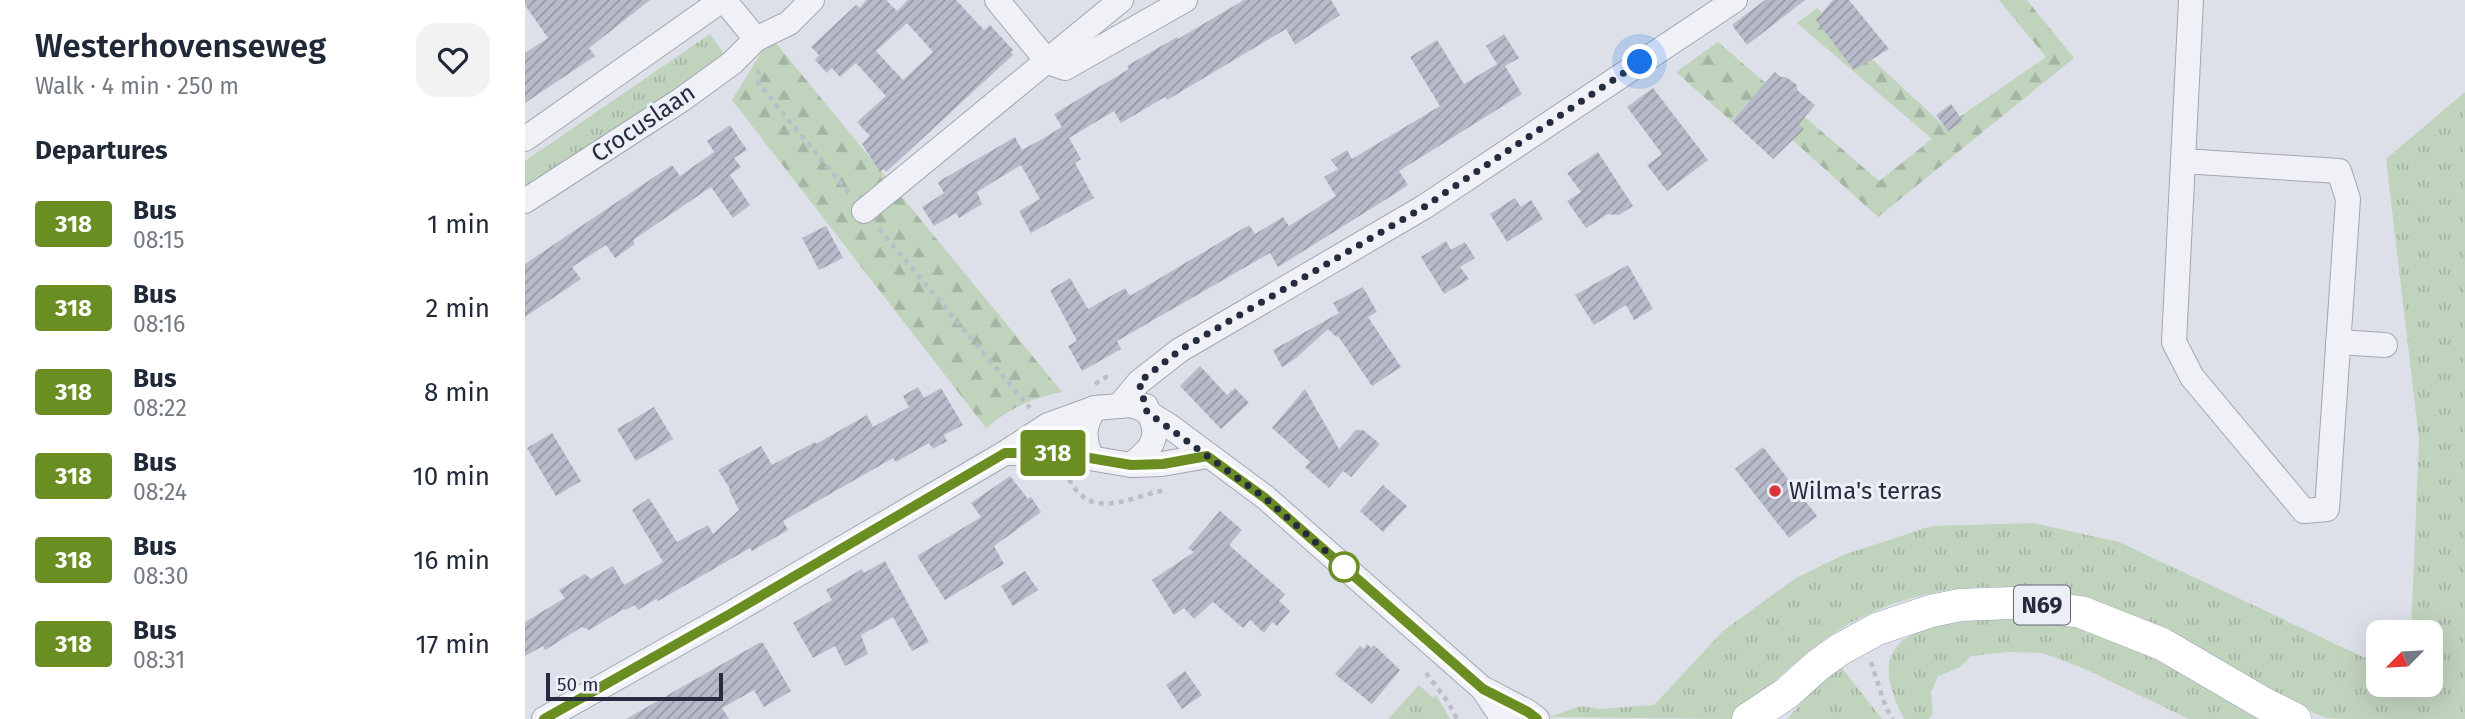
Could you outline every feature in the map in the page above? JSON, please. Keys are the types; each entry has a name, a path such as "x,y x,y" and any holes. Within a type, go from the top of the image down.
{"main road":[{"name":"N69","path":"1748,719 1779,706 1818,665 1860,638 1900,620 1959,605 2012,603 2081,612 2162,643 2295,719"}],"street":[{"path":"525,139 723,0 756,39"},
{"name":"Crocuslaan","path":"525,201 681,100 733,63 756,39 789,23 812,0"},
{"path":"997,0 1048,62 1065,68 1185,0"},
{"path":"864,211 1121,0"},
{"path":"1091,457 1084,441 1084,431 1107,407 1180,350 1424,207 1735,0"},
{"path":"2183,161 2339,171 2349,199 2326,509 2304,511 2192,377 2174,342 2191,0"},
{"path":"2338,342 2385,345"},
{"path":"1131,465 1145,453 1154,438 1154,428 1139,382"},
{"path":"544,719 730,614 1005,453 1048,425 1107,407 1131,405 1147,412 1265,498 1483,689 1537,719"},
{"path":"1005,453 1060,453 1131,465 1163,464 1207,456"},
{"path":"1483,689 1503,719"}],"path":[{"path":"1060,453 1070,482 1079,493 1096,503 1104,505 1170,489"},
{"path":"1860,638 1875,671 1886,708 1893,719"},
{"path":"1417,665 1437,687 1457,719"}],"green space":[{"path":"1999,0 2027,0 2074,58 1878,217 1749,101 1731,121 1676,72 1718,42 1879,181 1932,139 1797,23 1817,8 1945,127 2046,57"},
{"path":"710,34 725,55 525,191 525,161"},
{"path":"771,37 1062,392 1021,405 986,428 732,100"},
{"path":"2465,92 2465,719 2327,718 2149,624 2112,608 2074,596 2034,589 1993,587 1953,590 1913,598 1875,611 1839,630 1811,650 1735,719 1549,717 1581,706 1600,709 1654,705 1723,631 1796,578 1843,555 1932,526 2033,523 2119,542 2366,658 2366,697 2443,697 2443,620 2411,620 2419,439 2386,159"},
{"path":"1984,619 2049,622 2096,634 2169,667 2263,719 2189,719 2083,668 2042,653 2007,652 1971,656 1960,667 1938,676 1931,692 1933,714 1928,719 1904,719 1892,691 1889,670 1892,653 1902,641 1917,633 1937,626"},
{"path":"1841,667 1882,719 1787,719 1819,683"},
{"path":"1419,685 1433,698 1436,695 1450,719 1388,719"}],"building":[{"path":"525,0 650,0 589,48 595,56 525,103 525,53 548,38 525,5"},
{"path":"866,0 886,0 897,11 908,0 956,0 984,30 990,25 1013,50 1013,55 886,172 884,169 880,172 862,144 870,136 857,122 886,96 856,63 840,77 832,68 827,73 815,60 819,55 811,47 856,5 860,8","holes":["907,23 933,52 903,80 876,51"]},
{"path":"1244,0 1331,0 1340,15 1295,45 1286,29 1167,100 1165,97 1121,123 1114,111 1069,138 1081,159 1075,163 1094,198 1031,233 1019,211 1040,199 1021,165 977,192 982,204 959,218 956,213 934,226 922,207 944,193 938,183 943,179 1015,137 1022,150 1042,139 1062,127 1054,114 1129,69 1127,66"},
{"path":"1765,0 1805,0 1747,45 1732,25"},
{"path":"1833,0 1849,0 1889,49 1854,70 1816,20"},
{"path":"1504,34 1519,58 1505,66 1522,94 1399,171 1408,185 1396,193 1278,267 1270,253 1117,341 1121,349 1082,371 1068,346 1077,341 1050,290 1070,278 1088,309 1125,288 1130,296 1249,225 1255,234 1283,217 1289,226 1336,196 1324,177 1338,169 1331,160 1347,150 1352,159 1440,106 1410,57 1437,40 1464,84 1497,64 1486,46"},
{"path":"1775,72 1797,85 1797,90 1815,105 1799,124 1804,129 1773,159 1732,121"},
{"path":"1653,88 1708,160 1667,191 1647,165 1662,154 1627,107"},
{"path":"1951,104 1963,121 1948,131 1936,115"},
{"path":"730,125 747,150 734,158 741,167 730,175 750,205 733,218 711,187 633,240 635,244 615,258 606,245 572,267 581,279 525,317 525,264 672,165 680,176 714,152 707,141"},
{"path":"1598,152 1633,206 1619,215 1608,214 1586,228 1567,201 1581,192 1567,173"},
{"path":"1515,198 1521,207 1531,200 1543,219 1507,242 1490,214"},
{"path":"826,226 843,258 819,270 802,238"},
{"path":"1446,241 1451,250 1465,242 1475,258 1460,267 1469,279 1444,294 1421,257"},
{"path":"1628,265 1653,309 1634,320 1626,305 1594,325 1575,295"},
{"path":"1363,287 1377,312 1368,317 1401,367 1372,386 1338,336 1328,329 1295,359 1282,367 1273,350 1339,313 1333,303"},
{"path":"1200,366 1227,395 1235,388 1249,403 1221,429 1180,386"},
{"path":"918,387 924,398 941,388 963,425 944,435 947,441 933,449 929,443 896,462 893,458 783,521 788,530 752,551 750,548 658,601 656,599 638,610 635,605 624,609 589,630 582,627 545,650 543,646 525,656 525,622 565,598 559,590 585,574 591,579 613,566 624,585 663,562 632,510 649,498 677,542 708,525 713,534 739,510 718,470 761,446 772,465 867,415 873,427 909,407 903,396"},
{"path":"1305,389 1339,449 1356,430 1363,430 1380,444 1351,477 1343,471 1329,488 1305,467 1310,462 1272,428"},
{"path":"654,407 673,439 636,461 617,429"},
{"path":"552,433 581,481 556,496 527,448"},
{"path":"1763,447 1817,516 1789,538 1735,469"},
{"path":"1010,476 1028,499 1031,497 1041,512 994,546 1004,564 945,600 917,556 981,517 971,503"},
{"path":"1383,485 1407,506 1383,532 1360,511"},
{"path":"1220,511 1242,530 1229,545 1285,594 1279,601 1290,611 1277,626 1272,622 1264,633 1250,620 1243,628 1213,602 1194,619 1184,608 1174,615 1152,580 1194,552 1188,548"},
{"path":"885,561 929,642 912,651 893,617 861,635 868,654 845,666 835,646 813,658 793,623 832,600 826,590 862,569 864,573"},
{"path":"1025,571 1038,590 1013,606 1001,586"},
{"path":"763,643 791,691 764,707 754,690 722,708 729,719 626,719"},
{"path":"1367,644 1371,648 1374,645 1400,670 1372,704 1335,674 1360,646 1364,649"},
{"path":"1185,671 1202,695 1182,709 1166,685"}],"bus line":[{"name":"318","path":"544,719 1005,453 1060,453 1131,465 1163,464 1207,456 1233,472 1265,498 1483,689 1537,719"}],"place":[{"name":"Wilma's terras","path":"1775,491"}],"route":[{"path":"1344,567 1233,472 1147,412 1139,382 1180,350 1424,207 1640,62"}]}
